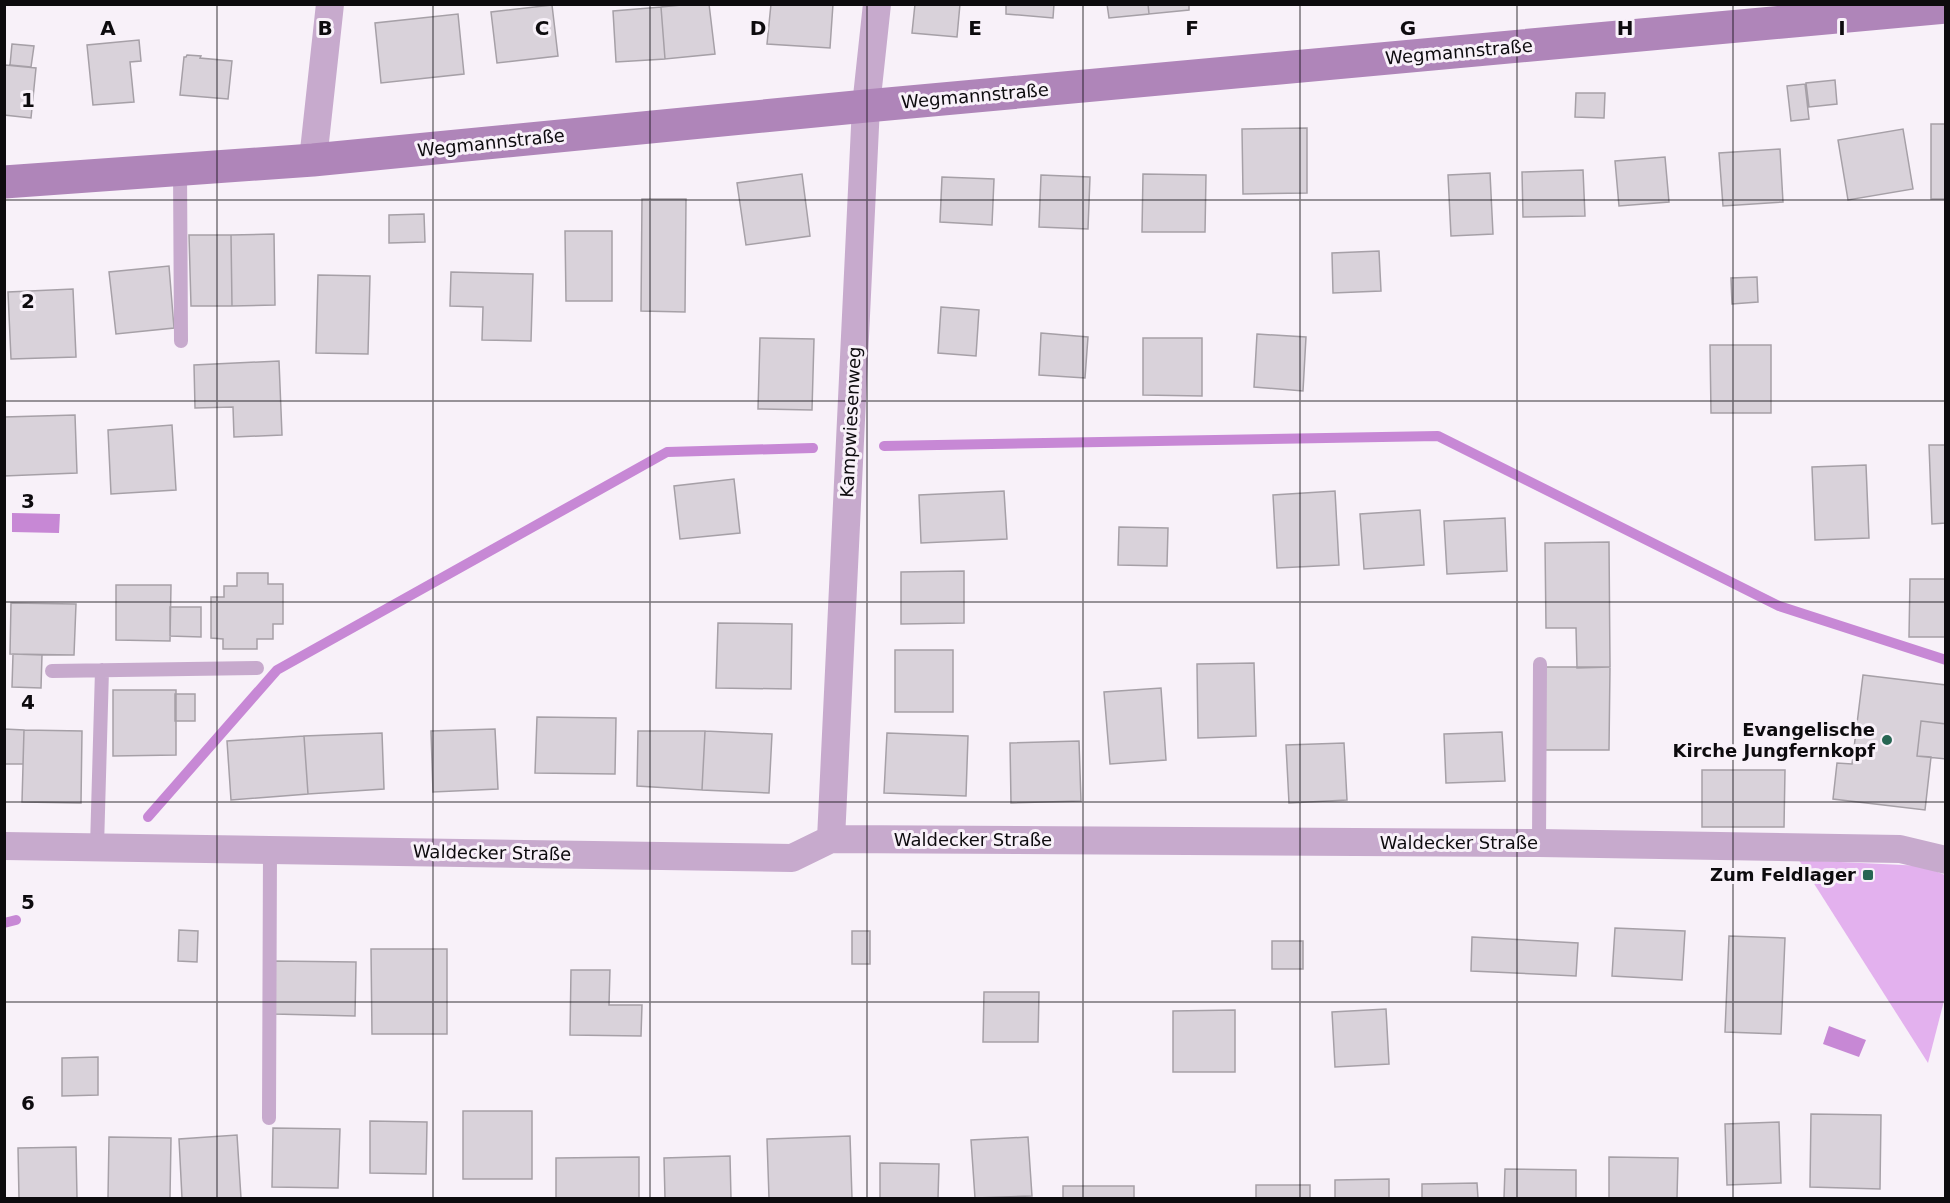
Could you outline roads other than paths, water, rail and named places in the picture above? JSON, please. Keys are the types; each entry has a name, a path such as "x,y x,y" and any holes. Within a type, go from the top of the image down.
{"street":[{"path":"313,160 330,4"},
{"name":"Kampwiesenweg","path":"831,839 866,106 877,4"},
{"name":"Wegmannstraße","path":"4,182 313,160 866,106 1946,8"},
{"name":"Waldecker Straße","path":"4,846 792,858 831,839 1539,843 1900,849 1946,860"}],"lane":[{"path":"180,169 181,341"},
{"path":"1539,843 1540,664"},
{"path":"52,671 257,668"},
{"path":"97,847 102,670"},
{"path":"269,1118 270,849"}],"waterway":[{"path":"884,446 1438,436 1779,606 1946,660"},
{"path":"148,817 277,670 667,452 813,448"},
{"path":"4,923 16,920"}],"place":[{"name":"Evangelische Kirche Jungfernkopf","path":"1887,740"},
{"name":"Zum Feldlager","path":"1868,875"}]}
